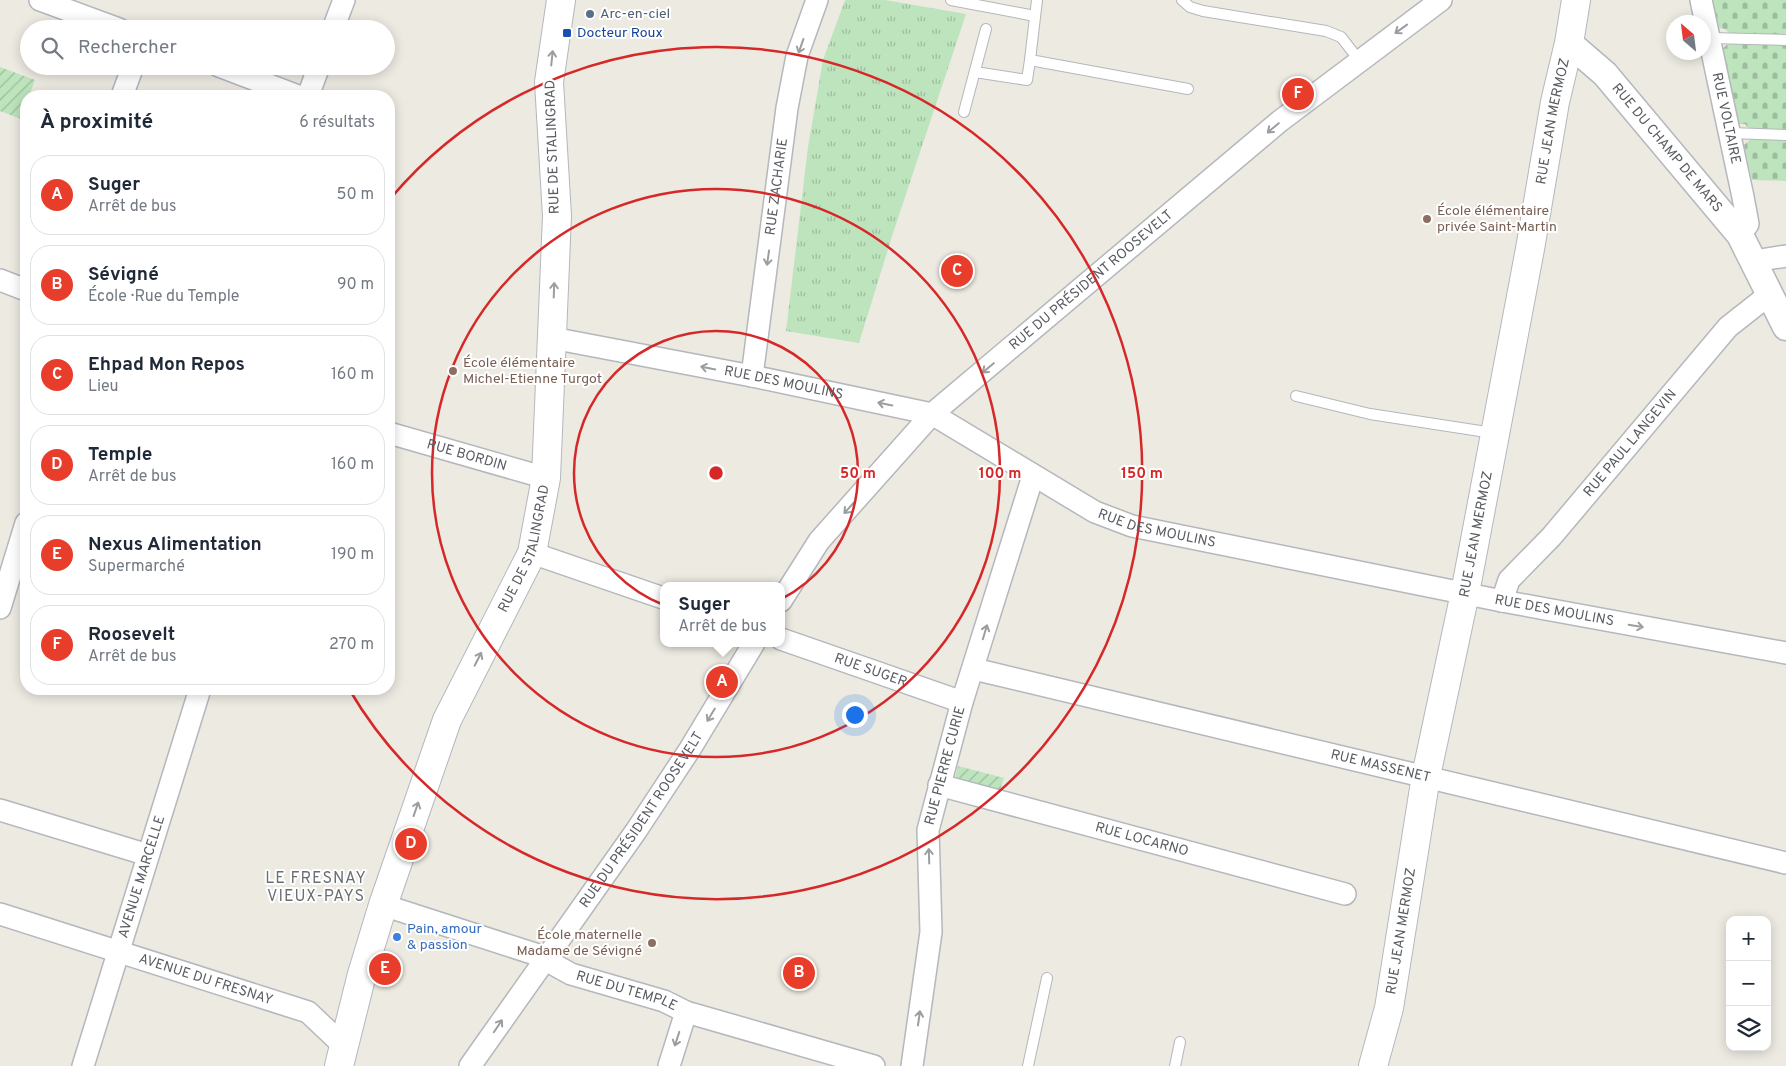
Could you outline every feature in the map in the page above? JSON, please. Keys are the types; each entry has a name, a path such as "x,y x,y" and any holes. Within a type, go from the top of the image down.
{"main road":[{"name":"RUE DE STALINGRAD","path":"341,1056 383,904 446,720 532,552 546,478 557,216 550,82 561,0"},
{"name":"RUE JEAN MERMOZ","path":"1374,1066 1389,1008 1426,776 1465,593 1555,102 1569,43 1576,0"}],"street":[{"path":"40,0 94,20"},
{"path":"336,20 344,0"},
{"name":"RUE ZACHARIE","path":"752,376 787,108 797,56 817,0"},
{"name":"RUE VOLTAIRE","path":"1701,0 1704,15"},
{"name":"RUE DU PRÉSIDENT ROOSEVELT","path":"785,595 819,541 932,414 1280,121 1438,1"},
{"name":"RUE DU CHAMP DE MARS","path":"1569,43 1605,74 1740,235 1754,261"},
{"name":"RUE VOLTAIRE","path":"1711,47 1748,224 1740,235"},
{"path":"124,90 130,75"},
{"path":"243,75 282,90"},
{"path":"310,90 316,75"},
{"path":"1786,256 1754,261 1786,327"},
{"path":"0,280 20,288"},
{"name":"RUE PAUL LANGEVIN","path":"1502,601 1509,580 1552,536 1728,327 1770,294"},
{"name":"RUE DES MOULINS","path":"552,338 752,376 932,414 1095,512 1132,526 1502,601 1786,653"},
{"name":"RUE BORDIN","path":"395,435 546,478"},
{"name":"RUE PIERRE CURIE","path":"912,1066 931,932 928,830 962,702 974,669 1033,476"},
{"path":"0,608 20,543"},
{"path":"532,552 660,597"},
{"name":"RUE SUGER","path":"785,640 962,702"},
{"name":"RUE DU PRÉSIDENT ROOSEVELT","path":"470,1066 531,977 547,958 642,823 690,750 752,647"},
{"name":"RUE MASSENET","path":"974,669 1786,863"},
{"name":"AVENUE MARCELLE","path":"83,1066 198,695"},
{"name":"RUE LOCARNO","path":"939,785 1345,894"},
{"path":"0,810 148,855"},
{"name":"RUE DU TEMPLE","path":"383,904 547,958 571,974 664,1001 686,1012 874,1066"},
{"name":"AVENUE DU FRESNAY","path":"0,914 308,1012 341,1056"},
{"path":"668,1066 686,1012"}],"lane":[{"path":"951,0 1035,16"},
{"path":"975,72 1027,80 1037,0"},
{"path":"1182,0 1190,8 1203,11 1326,31 1341,38 1359,60"},
{"path":"964,112 986,29"},
{"path":"1711,38 1786,40"},
{"path":"1030,60 1188,89"},
{"path":"1730,133 1786,135"},
{"path":"1296,396 1370,414 1495,433"},
{"path":"1028,1066 1047,978"},
{"path":"1174,1066 1180,1042"}],"green space":[{"path":"845,0 885,0 966,14 893,233 859,343 786,331 808,147 823,60"},
{"path":"1709,0 1786,0 1786,181 1752,180 1744,145 1752,138 1752,132 1745,124 1739,124 1721,50 1729,43 1729,33 1725,29 1715,27"},
{"path":"0,67 35,80 31,90 20,90 20,119 0,111"},
{"path":"958,766 1004,778 1000,790 955,778"}],"place":[{"name":"Arc-en-ciel","path":"590,14"},
{"name":"Docteur Roux","path":"567,33"},
{"name":"Roosevelt","path":"1298,94"},
{"name":"École élémentaire privée Saint-Martin","path":"1427,219"},
{"name":"Ehpad Mon Repos","path":"957,271"},
{"name":"École élémentaire Michel-Etienne Turgot","path":"453,371"},
{"name":"Suger","path":"722,682"},
{"name":"Temple","path":"411,844"},
{"name":"Pain, amour & passion","path":"397,937"},
{"name":"École maternelle Madame de Sévigné","path":"652,943"},
{"name":"Nexus Alimentation","path":"385,969"},
{"name":"Sévigné","path":"799,973"}],"district":[{"name":"LE FRESNAY VIEUX-PAYS","path":"316,888"}]}
